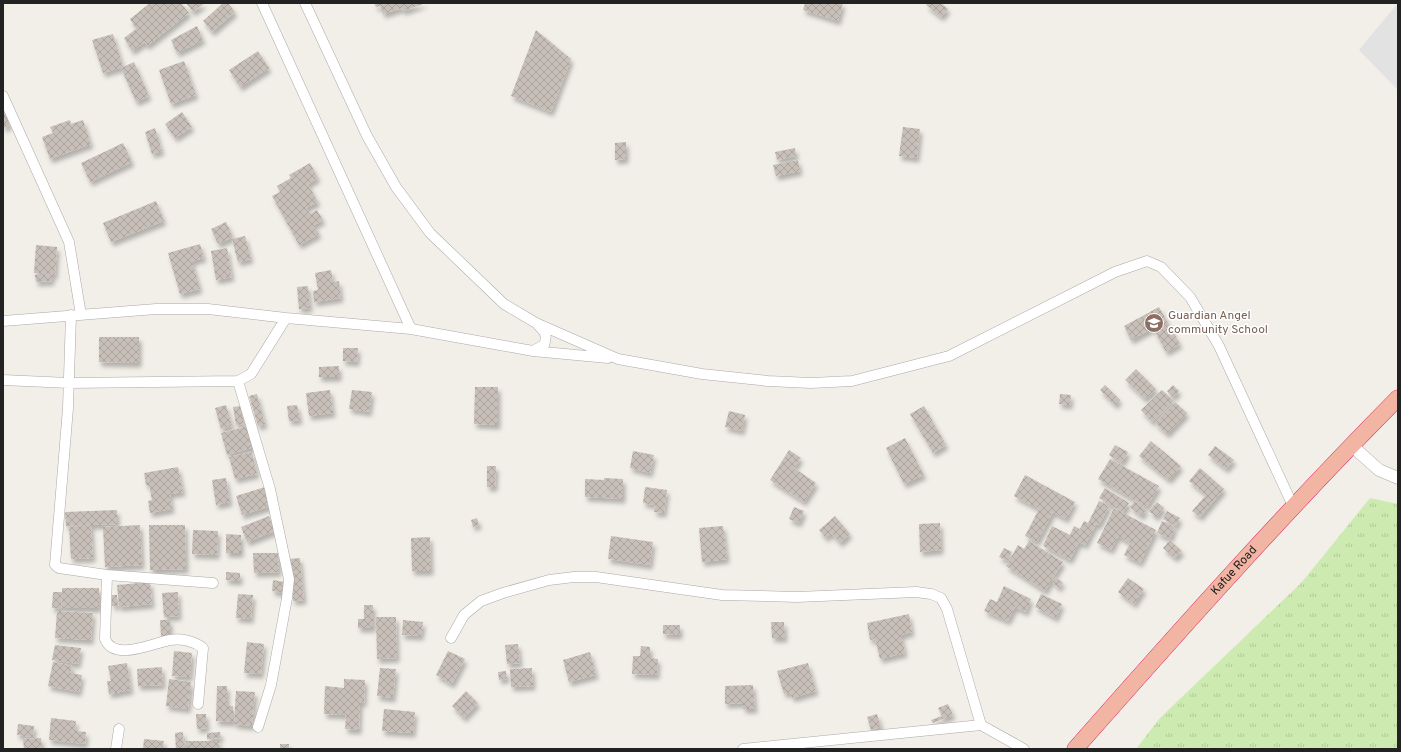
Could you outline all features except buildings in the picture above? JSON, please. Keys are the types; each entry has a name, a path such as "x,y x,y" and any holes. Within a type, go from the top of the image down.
{"highway":[{"name":"Kafue Road","path":"1075,749 1205,602 1293,506 1398,398"}],"street":[{"path":"262,3 411,329"},
{"path":"305,3 367,136 396,186 430,233 504,304 536,324 618,359"},
{"path":"3,96 69,242 76,315 69,383 55,565 59,568 107,575 213,583"},
{"path":"3,321 156,309 208,309 286,318 411,329 533,351 618,359 702,374 811,384 852,381 949,356 1115,272 1147,261 1161,267 1190,297 1219,346 1293,506"},
{"path":"3,380 69,383 238,381 252,374 286,318"},
{"path":"533,351 544,345 546,339 545,332 536,324"},
{"path":"238,381 270,489 289,579 287,598 271,685 258,727"},
{"path":"1351,445 1379,470 1398,478"},
{"path":"107,575 106,644 111,648 130,651 171,640 196,643 203,648 198,704"},
{"path":"451,638 464,615 481,601 503,593 550,580 574,577 596,577 722,595 797,597 916,592 931,594 941,598 947,609 981,725"},
{"path":"743,749 981,725 1024,749"},
{"path":"116,749 119,729"}],"green space":[{"path":"1370,498 1398,504 1398,749 1136,749 1160,718 1302,582"}],"shaded area":[{"path":"1398,3 1398,90 1359,50"}],"place":[{"name":"Guardian Angel community School","path":"1154,323"}]}
